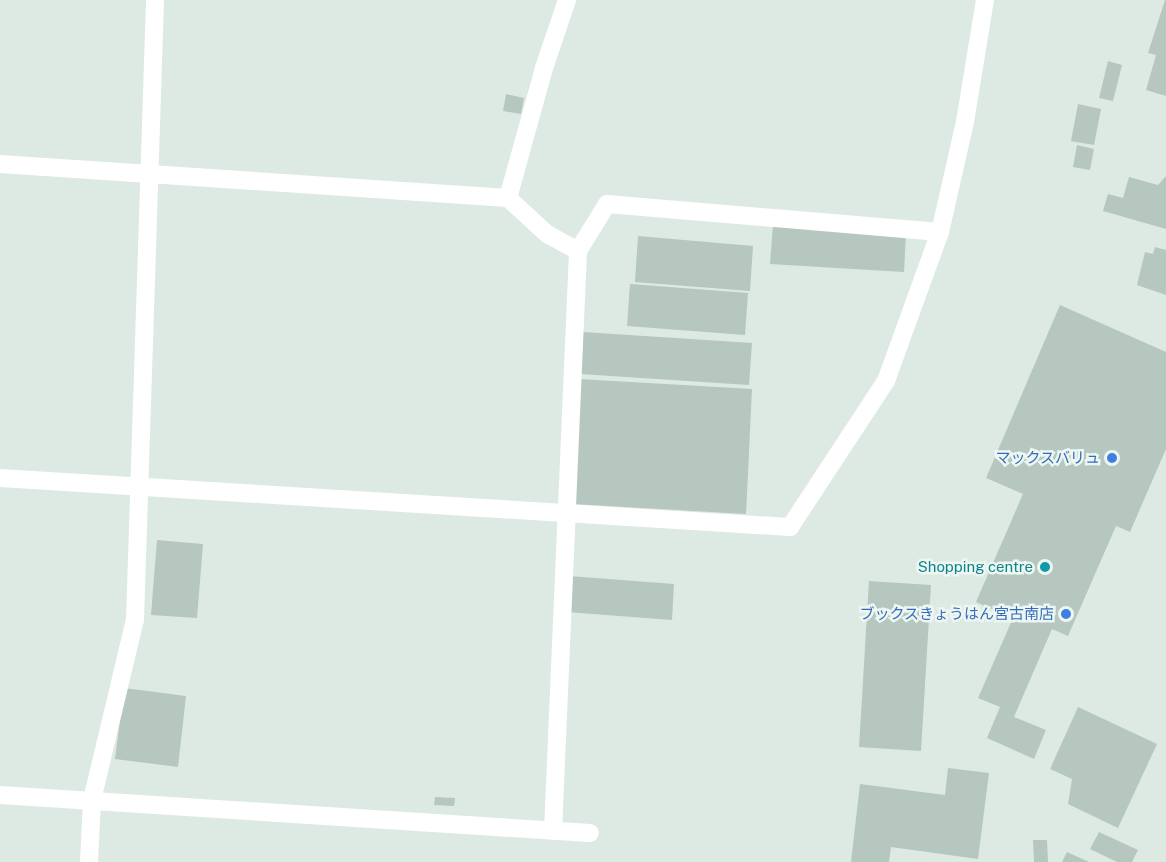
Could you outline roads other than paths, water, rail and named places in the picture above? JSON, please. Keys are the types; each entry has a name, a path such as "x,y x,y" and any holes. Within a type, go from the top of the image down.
{"street":[{"path":"89,862 92,800 135,620 155,0"},
{"path":"508,198 544,68 567,0"},
{"path":"0,478 140,489 790,527 886,381 940,232 964,122 985,0"},
{"path":"0,164 508,198 547,234 578,251"},
{"path":"553,831 578,251 607,204 940,232"},
{"path":"0,795 590,833"}],"place":[{"name":"マックスバリュ","path":"1112,458"},
{"name":"Shopping centre","path":"1045,567"},
{"name":"ブックスきょうはん宮古南店","path":"1066,614"}]}
